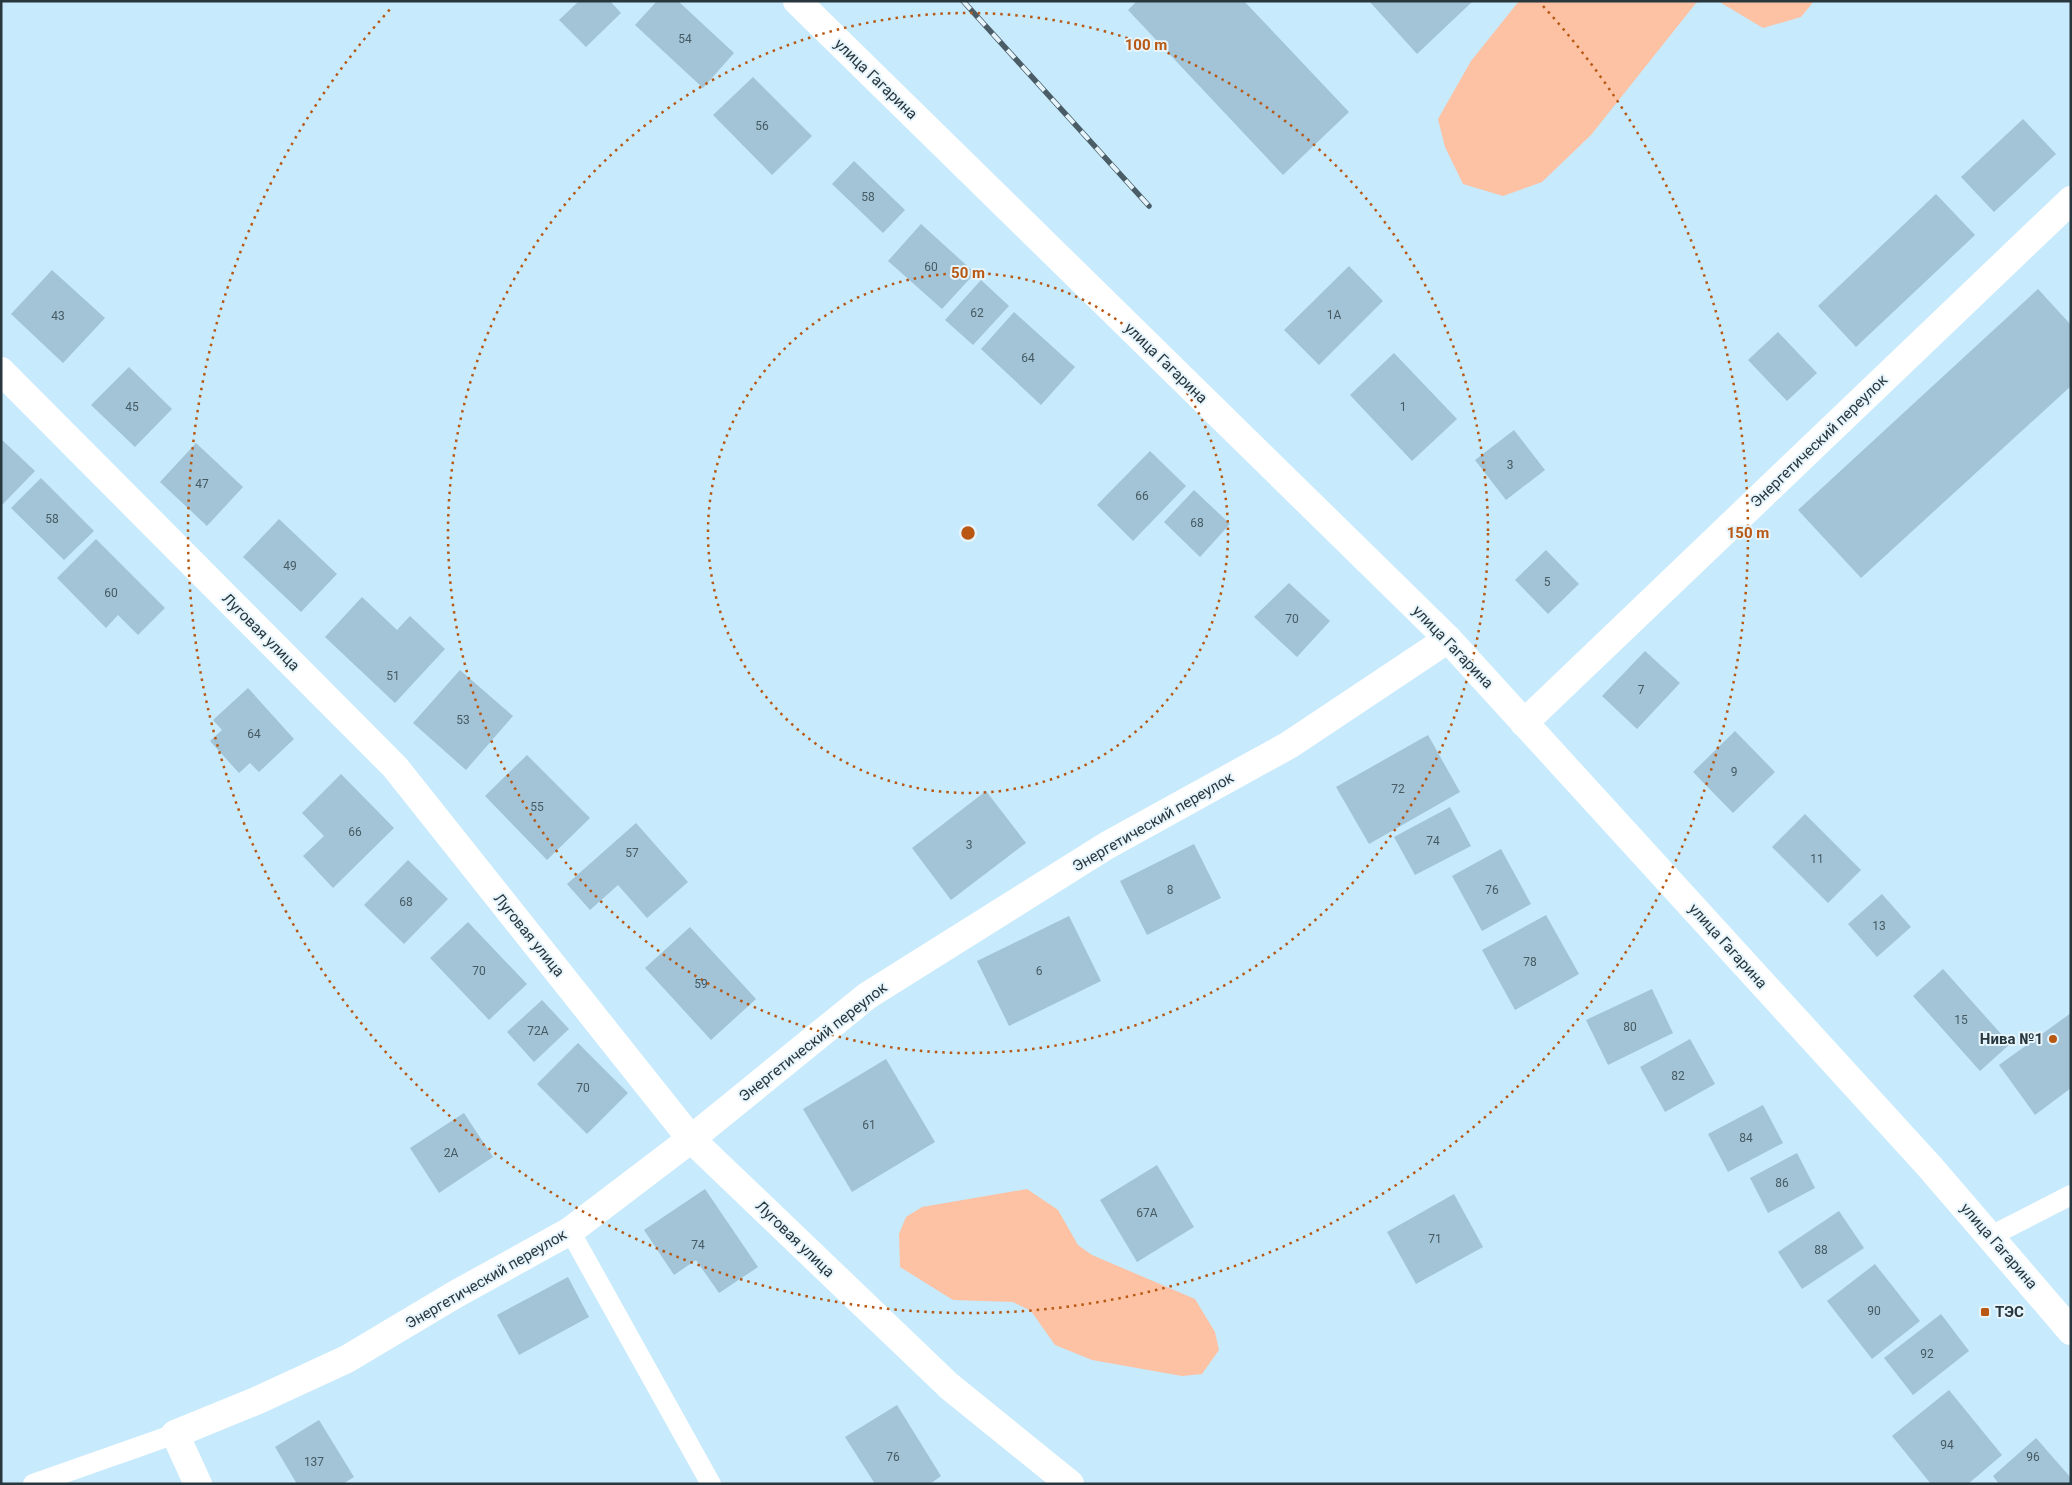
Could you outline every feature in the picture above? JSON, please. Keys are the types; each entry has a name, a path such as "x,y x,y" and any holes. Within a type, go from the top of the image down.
{"street":[{"name":"улица Гагарина","path":"797,1 1448,639 1991,1236 2071,1331"},
{"name":"Энергетический переулок","path":"1524,723 2071,200"},
{"name":"Луговая улица","path":"1,371 395,767 691,1138 949,1386 1070,1484"},
{"name":"Энергетический переулок","path":"175,1434 256,1401 347,1359 456,1294 570,1231 691,1138 867,996 1106,846 1289,745 1448,639"},
{"path":"175,1434 198,1484"}],"lane":[{"path":"1991,1236 2071,1195"},
{"path":"570,1231 711,1484"},
{"path":"33,1484 175,1434"}],"shaded area":[{"path":"1519,1 1704,1 1696,3 1591,135 1542,182 1503,196 1463,184 1445,147 1438,119 1471,61"},
{"path":"1718,1 1814,1 1801,17 1763,28"},
{"path":"1027,1189 1058,1210 1078,1245 1092,1255 1195,1299 1215,1332 1219,1350 1202,1374 1182,1376 1092,1360 1055,1345 1031,1311 1013,1302 953,1300 900,1267 899,1234 906,1217 922,1207"}],"building":[{"path":"579,1 610,1 621,13 586,47 559,20"},
{"path":"657,1 678,1 734,53 703,88 635,25"},
{"path":"1137,1 1244,1 1349,112 1283,175 1128,10"},
{"path":"1369,1 1473,1 1417,54"},
{"path":"753,77 812,136 772,175 713,115"},
{"path":"2023,119 2056,154 1994,212 1961,177"},
{"path":"854,161 905,210 883,233 832,184"},
{"path":"1936,194 1975,235 1856,347 1818,306"},
{"path":"921,224 975,273 942,309 888,261"},
{"path":"1349,266 1383,301 1319,365 1284,330"},
{"path":"52,270 105,318 63,363 11,314"},
{"path":"981,280 1009,306 973,345 945,320"},
{"path":"2038,289 2071,325 2071,386 1861,578 1798,510"},
{"path":"1014,312 1075,367 1041,405 981,349"},
{"path":"1778,332 1817,373 1787,401 1748,360"},
{"path":"1394,353 1457,419 1412,461 1350,395"},
{"path":"129,367 172,409 135,447 91,405"},
{"path":"1514,430 1545,470 1506,500 1475,460"},
{"path":"1,439 35,471 1,506"},
{"path":"196,443 243,487 207,526 160,482"},
{"path":"1150,451 1186,486 1133,541 1097,505"},
{"path":"41,478 94,531 64,560 11,508"},
{"path":"1194,490 1230,524 1200,557 1164,522"},
{"path":"279,519 337,574 301,612 243,557"},
{"path":"96,539 165,608 138,635 118,615 106,628 57,578"},
{"path":"1546,550 1579,584 1548,614 1515,580"},
{"path":"1289,583 1330,621 1297,657 1254,617"},
{"path":"362,597 397,630 410,616 445,649 395,703 325,637"},
{"path":"1645,651 1680,683 1637,729 1602,696"},
{"path":"460,670 513,716 466,770 413,723"},
{"path":"248,688 294,739 259,772 250,763 239,773 210,741 222,730 213,720"},
{"path":"1735,731 1775,772 1733,813 1693,772"},
{"path":"1428,735 1460,792 1369,844 1336,787"},
{"path":"527,755 590,818 547,860 485,796"},
{"path":"341,774 394,828 333,888 303,856 324,836 302,813"},
{"path":"986,791 1026,843 951,900 912,848"},
{"path":"1450,807 1471,846 1415,875 1394,837"},
{"path":"1805,814 1861,870 1828,903 1772,847"},
{"path":"636,823 688,882 647,918 618,885 590,910 567,884"},
{"path":"1194,844 1221,898 1147,935 1120,881"},
{"path":"1501,849 1531,904 1482,931 1452,876"},
{"path":"408,860 448,899 404,944 364,905"},
{"path":"1882,894 1911,927 1877,957 1848,924"},
{"path":"1546,915 1579,974 1515,1010 1482,950"},
{"path":"1069,916 1101,981 1009,1026 977,961"},
{"path":"468,922 527,984 489,1020 430,958"},
{"path":"690,927 756,999 711,1040 645,968"},
{"path":"1943,969 2010,1044 1980,1071 1913,996"},
{"path":"1652,989 1673,1033 1608,1065 1586,1020"},
{"path":"542,1000 569,1029 534,1062 507,1032"},
{"name":"Нива №1","path":"2071,1013 2071,1088 2035,1115 1999,1065"},
{"path":"1690,1039 1715,1084 1665,1112 1640,1067"},
{"path":"578,1043 628,1093 587,1134 537,1084"},
{"path":"886,1059 935,1142 852,1192 803,1109"},
{"path":"1763,1105 1783,1143 1728,1172 1708,1134"},
{"path":"464,1113 493,1157 439,1193 410,1148"},
{"path":"1797,1153 1815,1188 1768,1213 1750,1178"},
{"path":"1157,1165 1194,1227 1137,1262 1100,1200"},
{"path":"705,1189 758,1267 719,1293 696,1260 674,1275 644,1230"},
{"path":"1454,1194 1483,1247 1416,1284 1387,1232"},
{"path":"1839,1211 1864,1248 1802,1289 1778,1252"},
{"path":"1875,1264 1920,1321 1872,1359 1827,1301"},
{"path":"568,1277 589,1317 519,1355 497,1315"},
{"path":"1941,1314 1969,1351 1913,1395 1884,1358"},
{"path":"1949,1390 2002,1455 1968,1484 1931,1484 1892,1436"},
{"path":"897,1405 941,1476 930,1484 875,1484 845,1437"},
{"path":"319,1420 354,1477 343,1484 297,1484 275,1447"},
{"path":"2036,1438 2071,1478 2071,1484 1999,1484 1993,1476"}],"railway":[{"path":"963,1 1149,206"}],"place":[{"name":"Нива №1","path":"2053,1039"},
{"name":"ТЭС","path":"1985,1312"}]}
